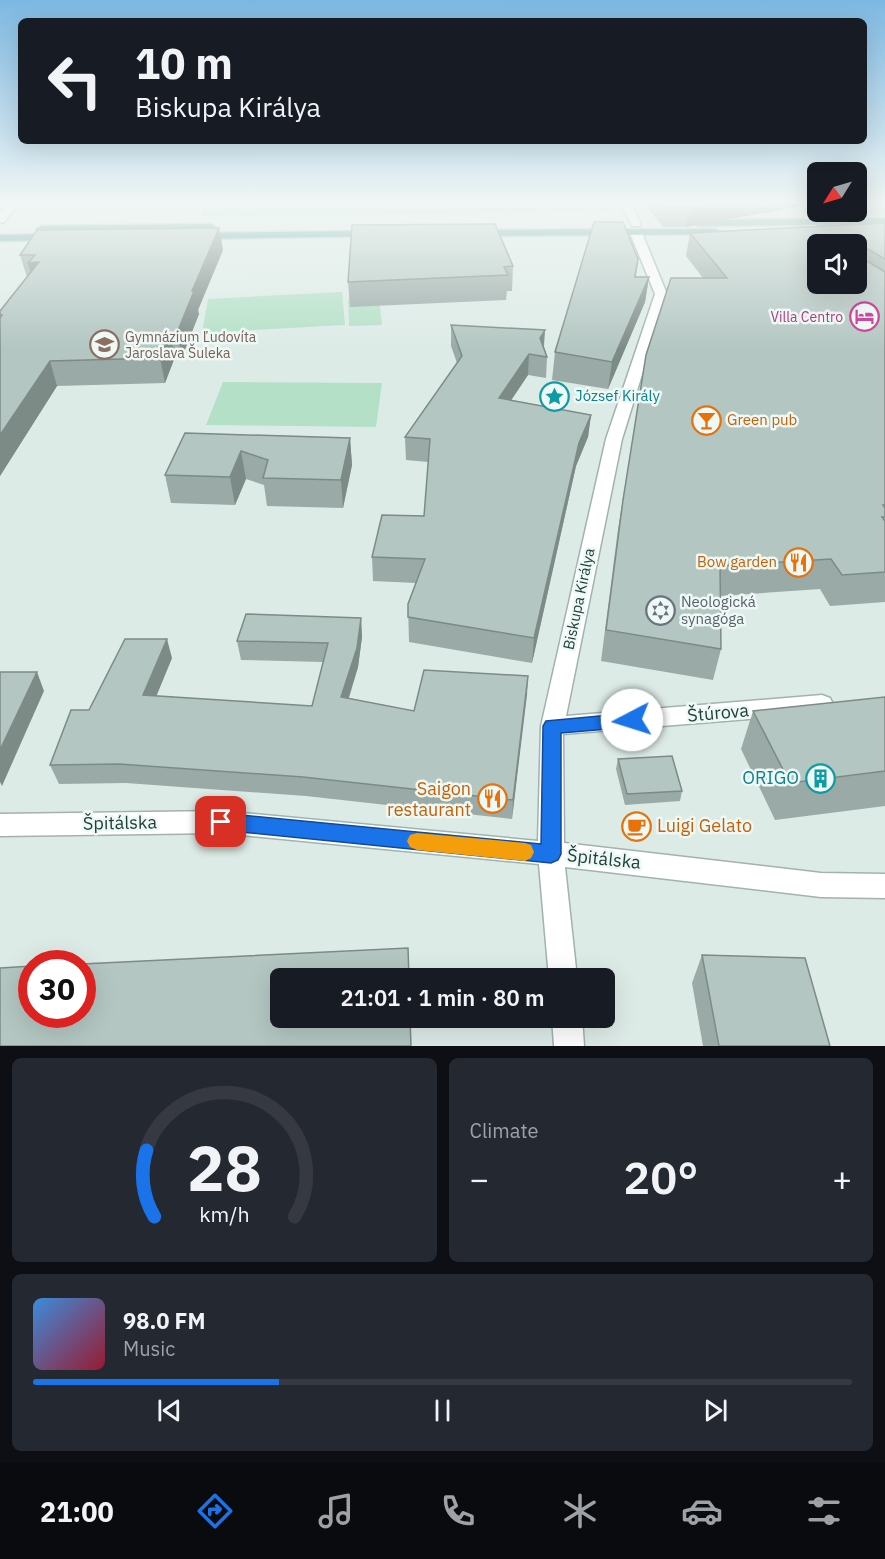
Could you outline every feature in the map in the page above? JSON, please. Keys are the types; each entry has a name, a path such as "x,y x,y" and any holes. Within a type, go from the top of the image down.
{"street":[{"name":"Biskupa Királya","path":"562,968 551,854 552,726 614,439 661,294 645,253"},
{"name":"Štúrova","path":"552,726 849,702"},
{"name":"Špitálska","path":"0,825 221,822 551,854 821,885 885,886"},
{"path":"568,1028 569,1046"}],"green space":[{"path":"342,292 345,325 202,333 208,299"},
{"path":"379,297 382,325 349,326 348,299"},
{"path":"223,382 382,383 376,427 206,425"}],"building":[{"path":"21,253 208,253 177,333 170,333 160,358 50,361 0,435 0,318 2,315 0,311 39,262 28,263 35,255 20,255"},
{"path":"350,253 507,253 513,266 504,267 508,275 348,282"},
{"path":"585,253 635,253 638,259 635,277 649,277 612,362 555,352"},
{"path":"706,253 807,253 807,294 867,294 867,261 885,272 885,505 883,505 885,517 882,517 885,521 885,572 842,575 831,559 720,566 721,649 606,630 623,500 646,355 671,278 727,278"},
{"path":"874,253 885,253 885,259"},
{"path":"451,325 545,330 540,338 547,357 529,354 499,398 591,415 579,443 534,638 408,617 408,604 425,559 372,557 382,515 424,516 430,439 405,437 462,356"},
{"path":"185,433 350,438 341,480 263,478 268,460 241,451 230,477 165,475"},
{"path":"246,614 361,618 357,648 341,697 414,711 424,670 528,676 513,800 303,777 119,764 50,765 71,710 89,710 125,639 167,639 143,695 312,706 328,643 237,641"},
{"path":"0,672 37,672 0,750"},
{"path":"885,697 885,771 790,783 753,711"},
{"path":"672,756 682,791 627,794 618,759"},
{"path":"408,948 409,968 270,968 270,1028 410,1028 411,1046 0,1046 0,968 18,967 18,1028 96,1028 96,963"},
{"path":"702,955 805,958 830,1046 719,1046"}],"slow traffic":[{"path":"417,841 525,852"}],"place":[{"name":"Villa Centro","path":"864,317"},
{"name":"Gymnázium Ľudovíta Jaroslava Šuleka","path":"104,345"},
{"name":"József Király","path":"554,396"},
{"name":"Green pub","path":"706,420"},
{"name":"Bow garden","path":"798,562"},
{"name":"Neologická synagóga","path":"660,611"},
{"name":"ORIGO","path":"820,778"},
{"name":"Saigon restaurant","path":"492,799"},
{"name":"Luigi Gelato","path":"636,826"}],"route":[{"path":"221,822 551,854 552,726 632,720"}]}
